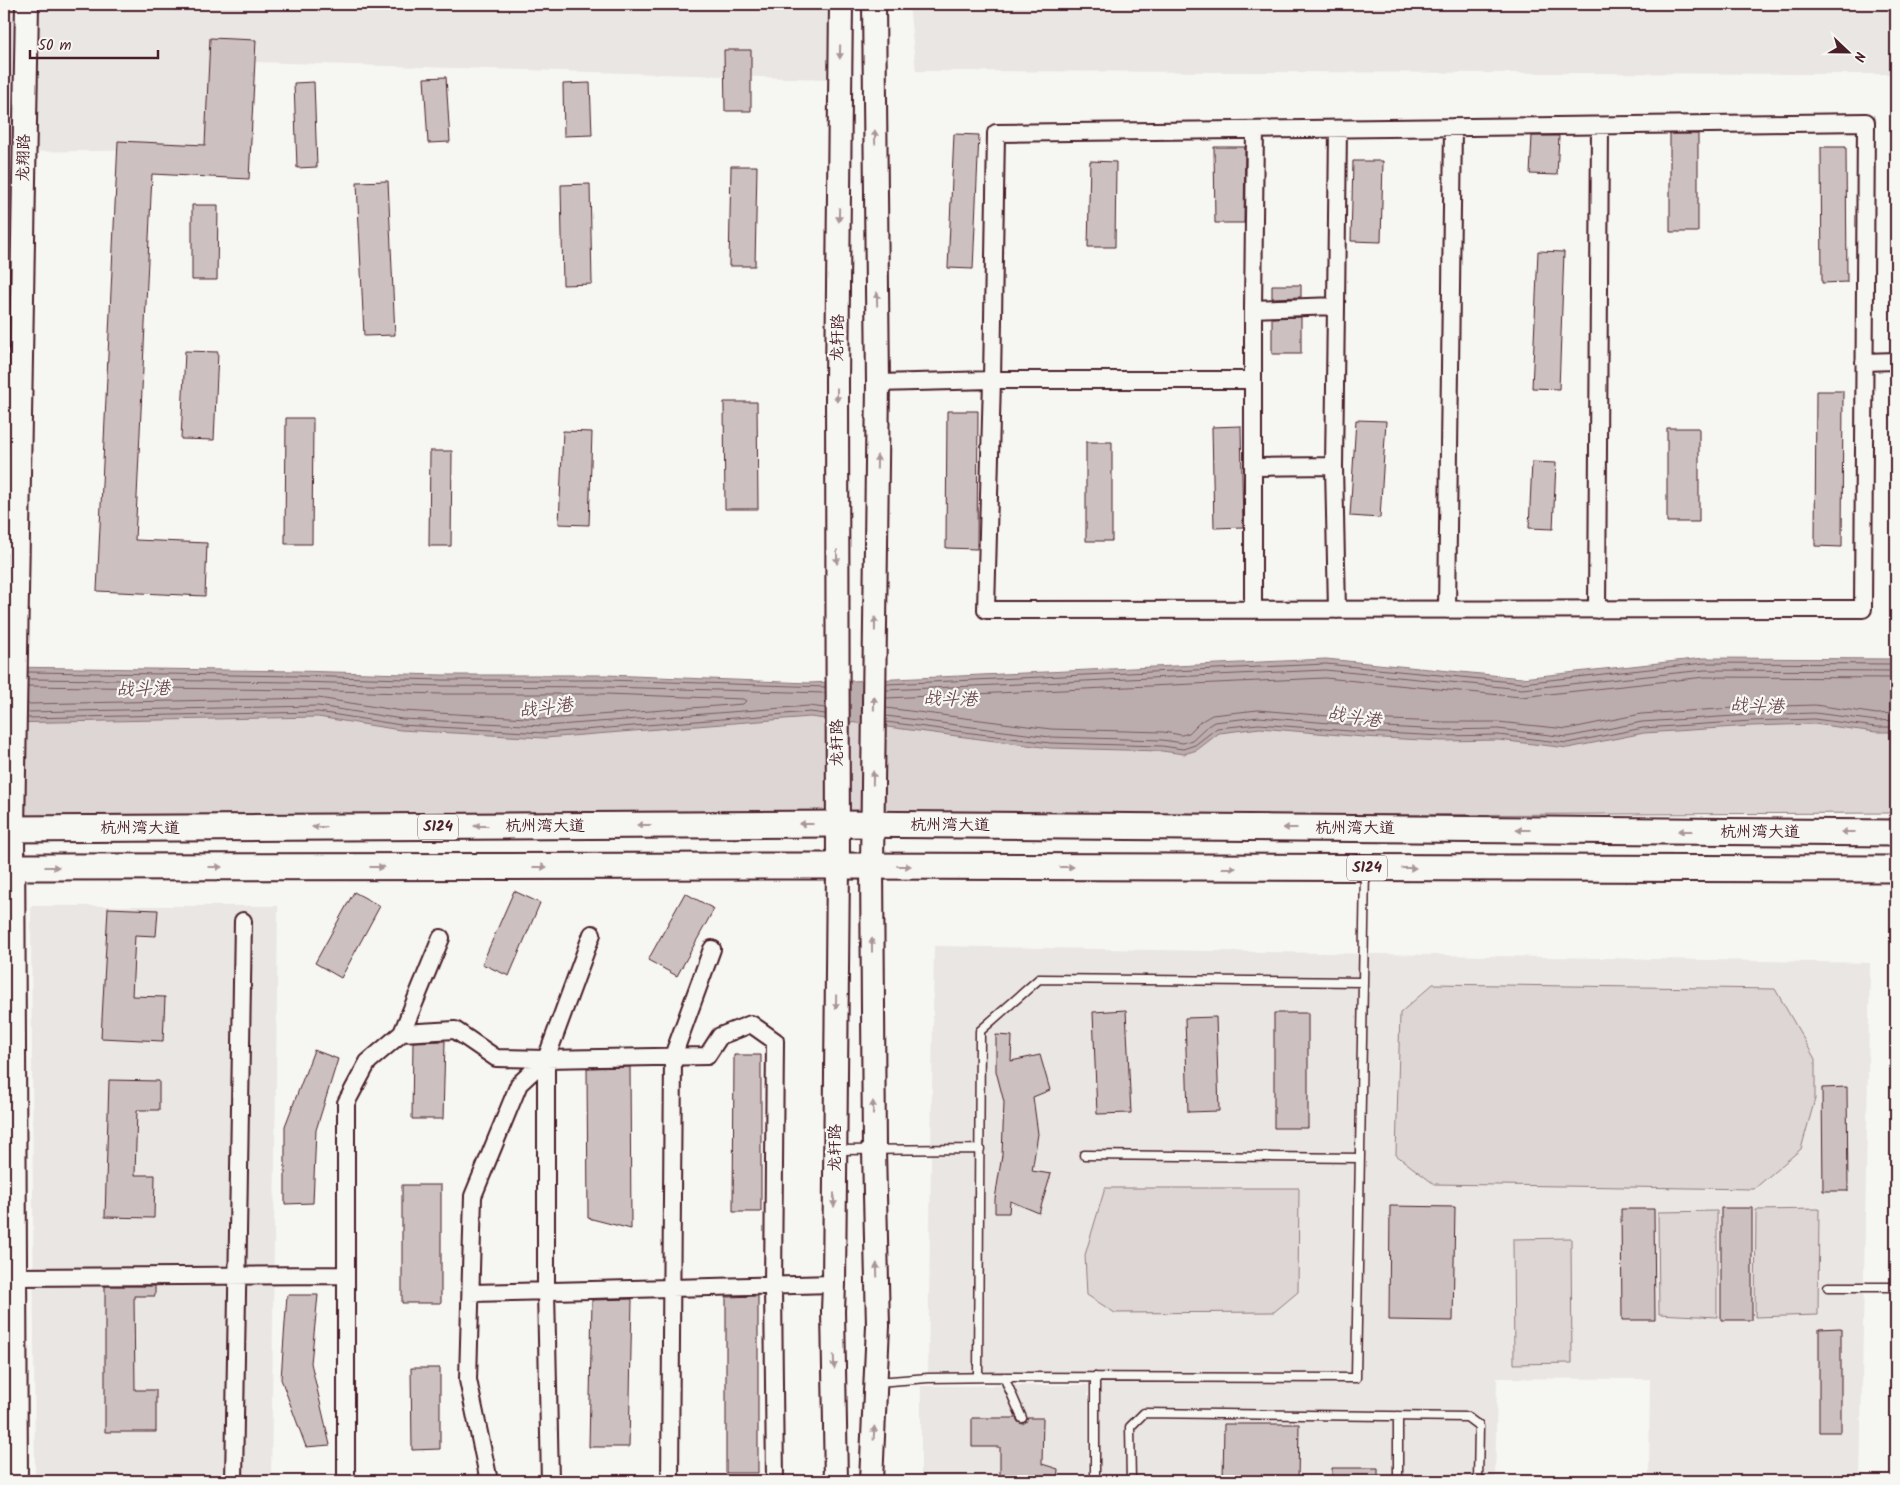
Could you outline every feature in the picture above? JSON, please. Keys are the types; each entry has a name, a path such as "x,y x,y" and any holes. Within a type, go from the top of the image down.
{"main road":[{"name":"杭州湾大道","path":"8,829 872,824 1896,833"},
{"name":"S124","path":"8,867 872,866 1896,869"}],"street":[{"name":"龙翔路","path":"16,1481 15,1277 8,829 14,758 27,4"},
{"name":"龙轩路","path":"836,1481 832,1311 834,1284 838,866 836,760 837,382 841,4"},
{"path":"871,1481 878,1326 874,1150 872,866 878,383 874,4"},
{"path":"1866,122 1863,609 986,610 996,133 1600,126 1866,122"},
{"path":"1597,610 1600,126"},
{"path":"1447,610 1453,127"},
{"path":"1337,610 1334,466 1338,129"},
{"path":"1253,610 1255,130"},
{"path":"1253,309 1336,306"},
{"path":"1864,362 1896,361"},
{"path":"878,383 992,380 1253,380"},
{"path":"1253,467 1334,466"},
{"path":"234,1481 243,921"},
{"path":"550,1481 546,1291 546,1059 592,934"},
{"path":"346,1481 346,1102 368,1062 402,1033 441,938"},
{"path":"670,1481 673,1056 712,949"},
{"path":"402,1033 455,1030 496,1058 707,1056 720,1036 751,1024 775,1041 773,1287 775,1481"},
{"path":"489,1481 468,1380 473,1196 519,1084 546,1059"},
{"path":"15,1277 346,1275"},
{"path":"471,1293 834,1284"}],"lane":[{"path":"876,1382 928,1378 1004,1376 1356,1378 1365,868"},
{"path":"978,1377 980,1031 1039,979 1363,982"},
{"path":"834,1150 980,1149"},
{"path":"1084,1155 1360,1158"},
{"path":"1828,1287 1896,1287"},
{"path":"1004,1376 1022,1418"},
{"path":"1095,1377 1095,1481"},
{"path":"1131,1481 1130,1427 1144,1412 1467,1417 1479,1426 1478,1481"},
{"path":"1398,1416 1398,1481"}],"shaded area":[{"path":"4,4 828,4 827,79 255,62 252,149 4,152"},
{"path":"909,4 1896,4 1896,30 1890,74 916,71"},
{"path":"320,711 812,711 1221,726 1646,727 1816,718 1896,725 1896,813 4,820 4,722"},
{"path":"31,906 278,906 271,1481 35,1481"},
{"path":"934,946 1870,963 1860,1481 1649,1479 1650,1379 1497,1378 1495,1481 1095,1481 1095,1378 928,1378"},
{"path":"1433,984 1775,989 1815,1059 1815,1099 1801,1149 1754,1189 1434,1184 1396,1155 1400,1013"},
{"path":"1105,1188 1299,1188 1298,1292 1274,1312 1115,1313 1087,1295 1085,1255"},
{"path":"1819,1209 1818,1315 1755,1317 1756,1210"},
{"path":"1717,1211 1717,1317 1659,1314 1658,1212"},
{"path":"1571,1238 1572,1363 1514,1364 1513,1239"},
{"path":"1088,1385 1088,1481 921,1481 921,1386"}],"water":[{"name":"战斗港","path":"1704,658 1896,659 1896,732 1876,732 1814,724 1751,726 1644,733 1568,748 1498,740 1442,741 1363,737 1260,728 1219,733 1197,750 1184,754 1162,751 1050,748 810,717 545,738 400,730 318,717 4,723 4,667 441,675 607,675 809,683 1326,659 1522,678"}],"building":[{"path":"210,38 256,40 249,179 152,174 135,540 207,543 205,596 97,591 118,141 205,145"},
{"path":"724,50 751,50 751,111 725,111"},
{"path":"446,77 450,142 428,143 424,78"},
{"path":"314,82 317,167 297,168 294,83"},
{"path":"590,83 592,135 564,136 563,84"},
{"path":"954,134 979,135 973,269 948,268"},
{"path":"1670,134 1698,134 1698,232 1670,232"},
{"path":"1532,136 1559,136 1557,175 1530,174"},
{"path":"1214,147 1245,147 1244,223 1215,223"},
{"path":"1821,147 1846,147 1847,282 1822,283"},
{"path":"1090,161 1116,162 1115,247 1088,247"},
{"path":"1353,161 1383,161 1381,242 1351,241"},
{"path":"731,166 757,166 755,266 729,266"},
{"path":"388,181 395,335 364,336 357,182"},
{"path":"590,184 592,284 563,285 561,185"},
{"path":"192,205 218,205 217,280 192,280"},
{"path":"1538,251 1564,252 1559,389 1532,388"},
{"path":"1272,285 1301,285 1301,297 1272,298"},
{"path":"1301,317 1301,354 1272,354 1272,318"},
{"path":"185,351 218,352 214,440 181,439"},
{"path":"1816,391 1843,391 1842,547 1815,546"},
{"path":"724,402 757,402 758,509 725,509"},
{"path":"947,411 978,411 977,549 946,548"},
{"path":"286,418 313,418 312,544 285,544"},
{"path":"1356,420 1386,421 1380,518 1350,516"},
{"path":"1241,426 1243,527 1214,528 1212,427"},
{"path":"1667,428 1699,428 1699,522 1667,522"},
{"path":"563,431 592,432 589,525 559,524"},
{"path":"1086,442 1112,442 1112,541 1086,541"},
{"path":"430,451 452,451 451,546 429,546"},
{"path":"1532,462 1556,463 1553,529 1529,528"},
{"path":"514,891 540,903 509,976 482,964"},
{"path":"354,892 380,906 341,978 315,963"},
{"path":"685,893 714,909 677,976 648,960"},
{"path":"108,908 158,910 156,936 135,935 132,996 165,997 163,1041 101,1038"},
{"path":"1126,1010 1131,1113 1097,1114 1093,1012"},
{"path":"1274,1013 1308,1013 1308,1128 1274,1128"},
{"path":"1216,1017 1219,1111 1188,1112 1185,1018"},
{"path":"996,1035 1012,1036 1011,1061 1040,1055 1050,1090 1033,1097 1038,1134 1032,1171 1051,1174 1039,1213 1010,1201 1009,1213 995,1213 995,1199 1002,1155 1004,1102 996,1071"},
{"path":"445,1041 443,1119 412,1119 413,1042"},
{"path":"314,1050 338,1059 316,1130 313,1203 285,1204 285,1126"},
{"path":"734,1055 761,1055 761,1212 733,1212"},
{"path":"630,1067 631,1229 588,1218 587,1068"},
{"path":"109,1080 159,1081 159,1110 137,1110 135,1175 155,1175 154,1218 105,1217"},
{"path":"1847,1087 1848,1191 1823,1191 1822,1088"},
{"path":"402,1185 441,1185 441,1303 402,1303"},
{"path":"1390,1206 1455,1207 1453,1321 1389,1320"},
{"path":"1721,1208 1752,1208 1752,1320 1721,1320"},
{"path":"1621,1209 1654,1209 1655,1320 1622,1320"},
{"path":"105,1286 155,1286 155,1296 134,1296 135,1390 156,1390 156,1432 105,1432"},
{"path":"287,1295 318,1295 311,1363 330,1445 306,1447 281,1379"},
{"path":"758,1296 758,1473 726,1473 726,1297"},
{"path":"632,1299 629,1447 589,1447 592,1300"},
{"path":"1841,1328 1841,1432 1819,1432 1819,1329"},
{"path":"411,1368 440,1368 440,1449 412,1450"},
{"path":"972,1418 1016,1418 1022,1424 1028,1418 1043,1418 1042,1464 1058,1469 1057,1481 1000,1481 1000,1447 972,1447"},
{"path":"1224,1424 1299,1424 1298,1481 1223,1481"},
{"path":"1332,1468 1378,1468 1378,1481 1332,1481"}]}
